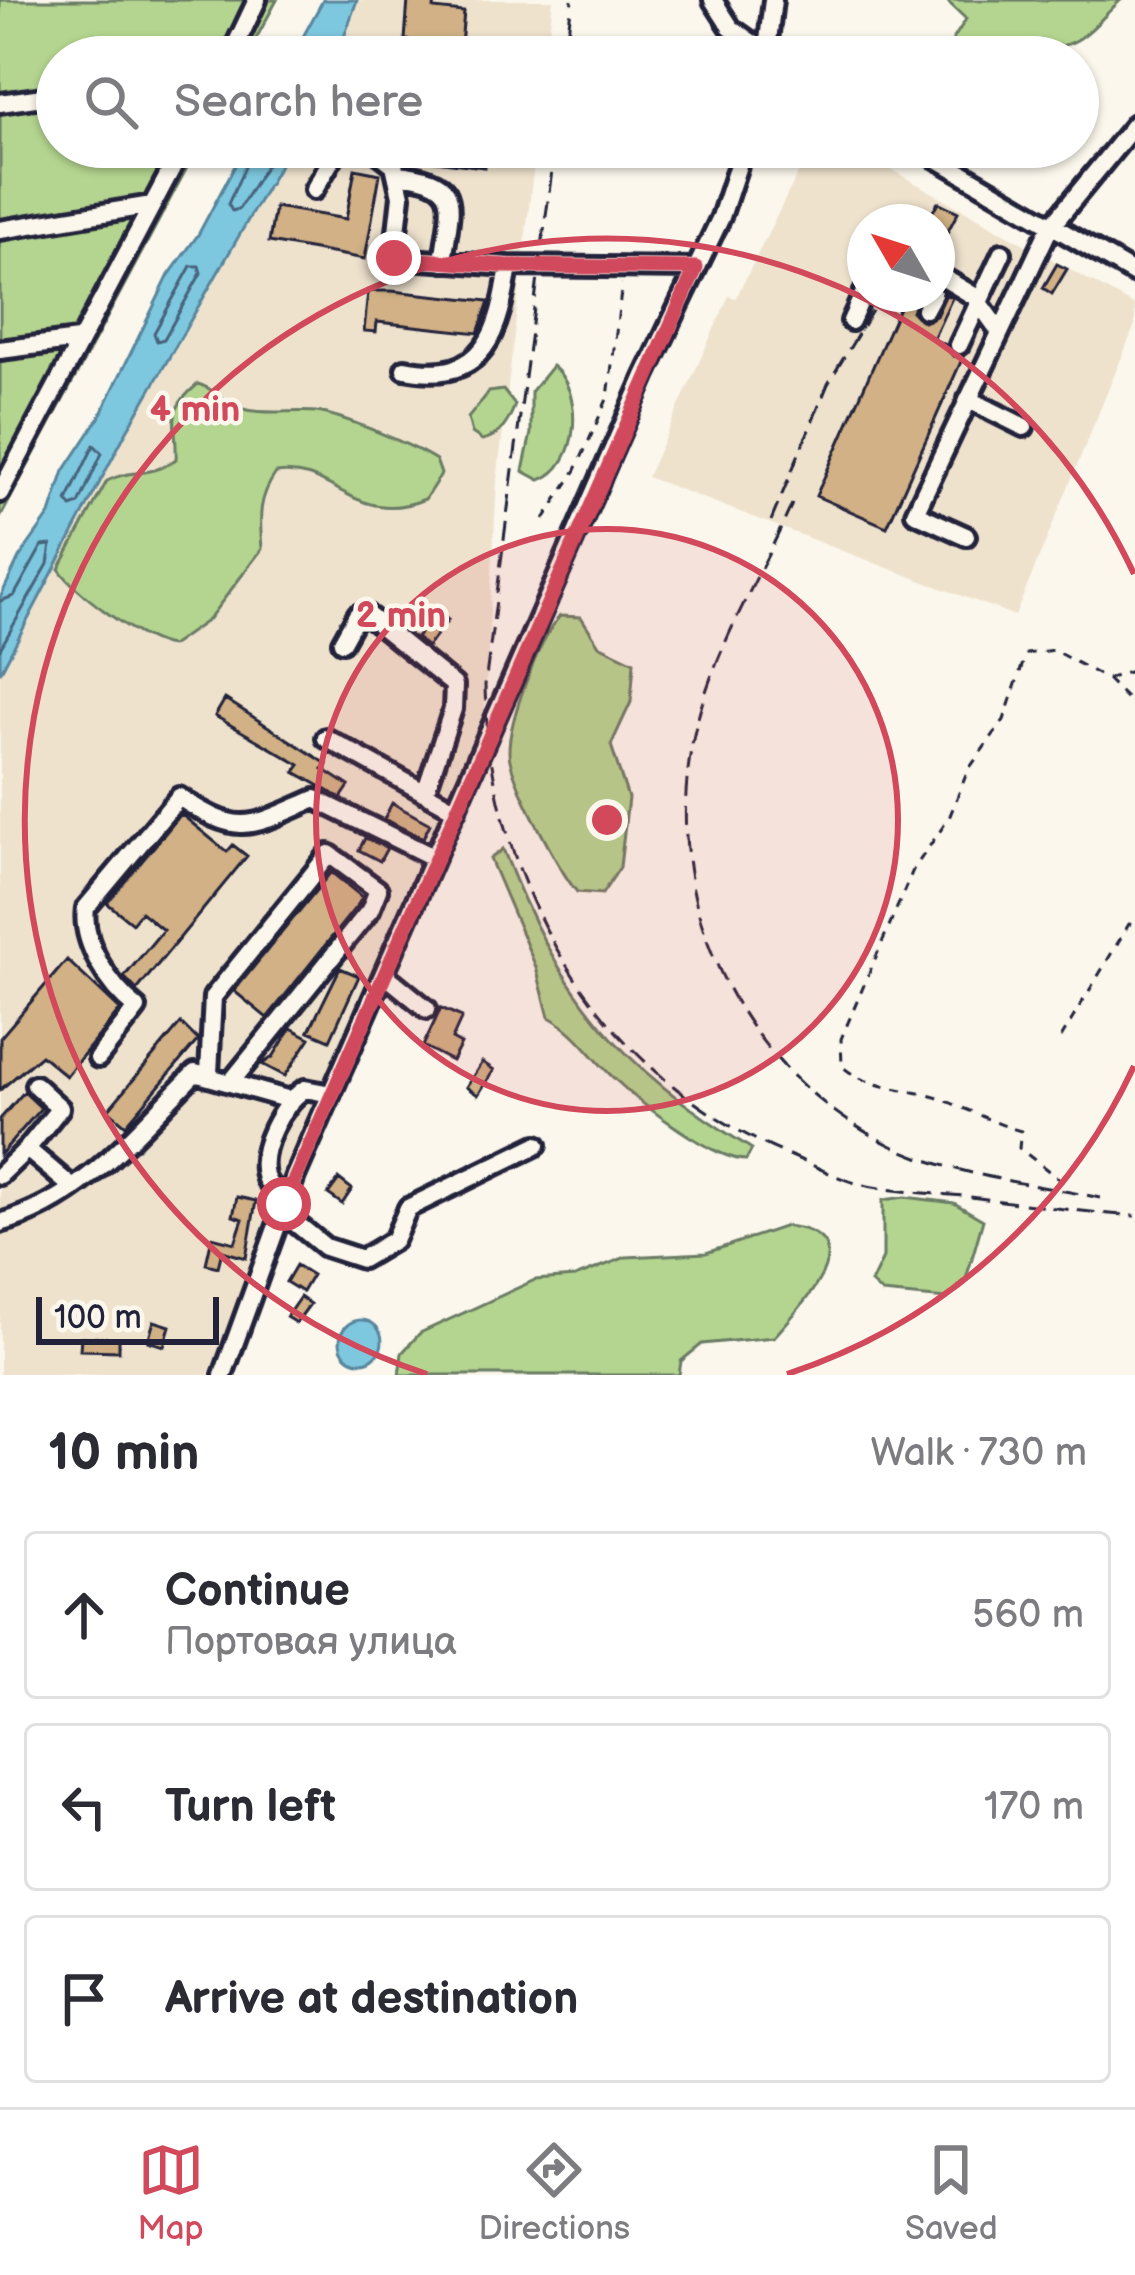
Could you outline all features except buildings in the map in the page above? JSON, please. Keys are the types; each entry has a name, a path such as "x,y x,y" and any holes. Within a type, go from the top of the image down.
{"street":[{"path":"240,36 256,0"},
{"path":"713,0 742,36"},
{"path":"769,36 772,0"},
{"path":"0,103 36,98"},
{"path":"966,536 915,513 1049,229 1135,124"},
{"path":"2,485 172,168"},
{"path":"314,190 327,168"},
{"path":"395,168 401,196 394,258 508,266 696,268"},
{"path":"224,1375 282,1208 696,268 736,168"},
{"path":"951,168 1049,229 1135,274"},
{"path":"397,174 434,178 447,188 451,201 443,262"},
{"path":"0,230 152,205"},
{"path":"959,345 1002,253"},
{"path":"405,369 426,373 470,363 492,341 508,266"},
{"path":"955,296 979,303 1000,332"},
{"path":"851,321 855,312"},
{"path":"0,350 78,340"},
{"path":"968,399 1024,427"},
{"path":"342,642 357,615 365,613 454,685 454,709 425,793"},
{"path":"326,738 456,810"},
{"path":"98,1058 137,1008 118,992 82,932 86,908 178,797 220,824 260,823 315,799 433,857"},
{"path":"209,1073 213,997 329,854 340,857 378,890 370,910 231,1082"},
{"path":"384,974 427,1009"},
{"path":"0,1223 26,1216 92,1176 195,1073 209,1073 290,1100"},
{"path":"0,1175 60,1108 35,1085"},
{"path":"331,1094 305,1089 290,1100 263,1157 266,1179 282,1208 325,1247 362,1259 394,1240 408,1208 537,1145"},
{"path":"27,1149 73,1188"}],"path":[{"path":"544,519 576,470 608,397 616,365 617,297 629,265"},
{"path":"1063,1182 1019,1148 1021,1131 938,1098 898,1091 850,1074 842,1066 841,1039 913,870 949,818 968,770 1004,720 1026,654 1053,650 1107,679 1135,706"},
{"path":"1107,679 1135,670"},
{"path":"1061,1038 1106,972 1129,924 1135,925"}],"shaded area":[{"path":"357,0 553,0 549,36 344,36"},
{"path":"278,168 534,168 497,481 484,722 208,1375 0,1375 0,673 124,436"},
{"path":"801,168 889,168 953,204 847,204 847,312 955,312 955,205 1135,306 1135,325 1015,616 647,477 729,296 736,298"}],"green space":[{"path":"0,0 277,0 257,36 36,36 36,168 187,168 0,518"},
{"path":"946,0 1121,0 1082,36 955,36 966,19"},
{"path":"552,366 569,392 573,426 564,460 540,480 523,471 531,433 531,392"},
{"path":"198,384 247,410 322,413 364,426 436,460 441,474 425,499 380,506 313,477 276,473 263,501 262,549 208,620 171,646 143,636 110,615 59,569 107,481 157,469 176,459 176,411"},
{"path":"503,390 515,405 499,432 482,440 472,433 468,418 489,392"},
{"path":"560,616 581,617 599,645 634,662 631,702 611,745 628,798 620,867 602,894 577,892 569,881 526,803 509,753 526,681"},
{"path":"503,849 547,946 598,1023 664,1088 752,1149 746,1160 716,1151 661,1117 549,1017 536,967 490,859"},
{"path":"905,1197 954,1203 983,1220 966,1279 946,1299 882,1293 871,1283 883,1258 883,1200"},
{"path":"786,1226 811,1232 824,1242 827,1256 813,1290 774,1337 702,1344 681,1361 679,1375 399,1375 402,1353 420,1333 535,1280 575,1277 626,1257 706,1253"}],"water":[{"path":"323,0 357,0 344,36 303,36"},
{"path":"234,168 278,168 124,436 0,673 0,598 19,558 50,514 64,471 99,418 169,275 198,235"},
{"path":"361,1320 376,1326 382,1341 376,1356 361,1362 346,1356 340,1341 346,1326"}],"railway":[{"path":"568,36 572,0"},
{"path":"552,168 485,685 492,761 508,835 534,905 569,969 613,1028 666,1080 727,1124 846,1180 900,1191 1135,1216"},
{"path":"771,521 828,384 871,312"},
{"path":"792,504 711,678 688,769 686,834 695,898 714,959 744,1015 783,1065 831,1109 888,1144 938,1164 1100,1198"}],"route":[{"path":"284,1204 696,268 599,263 508,266 394,258"}]}
